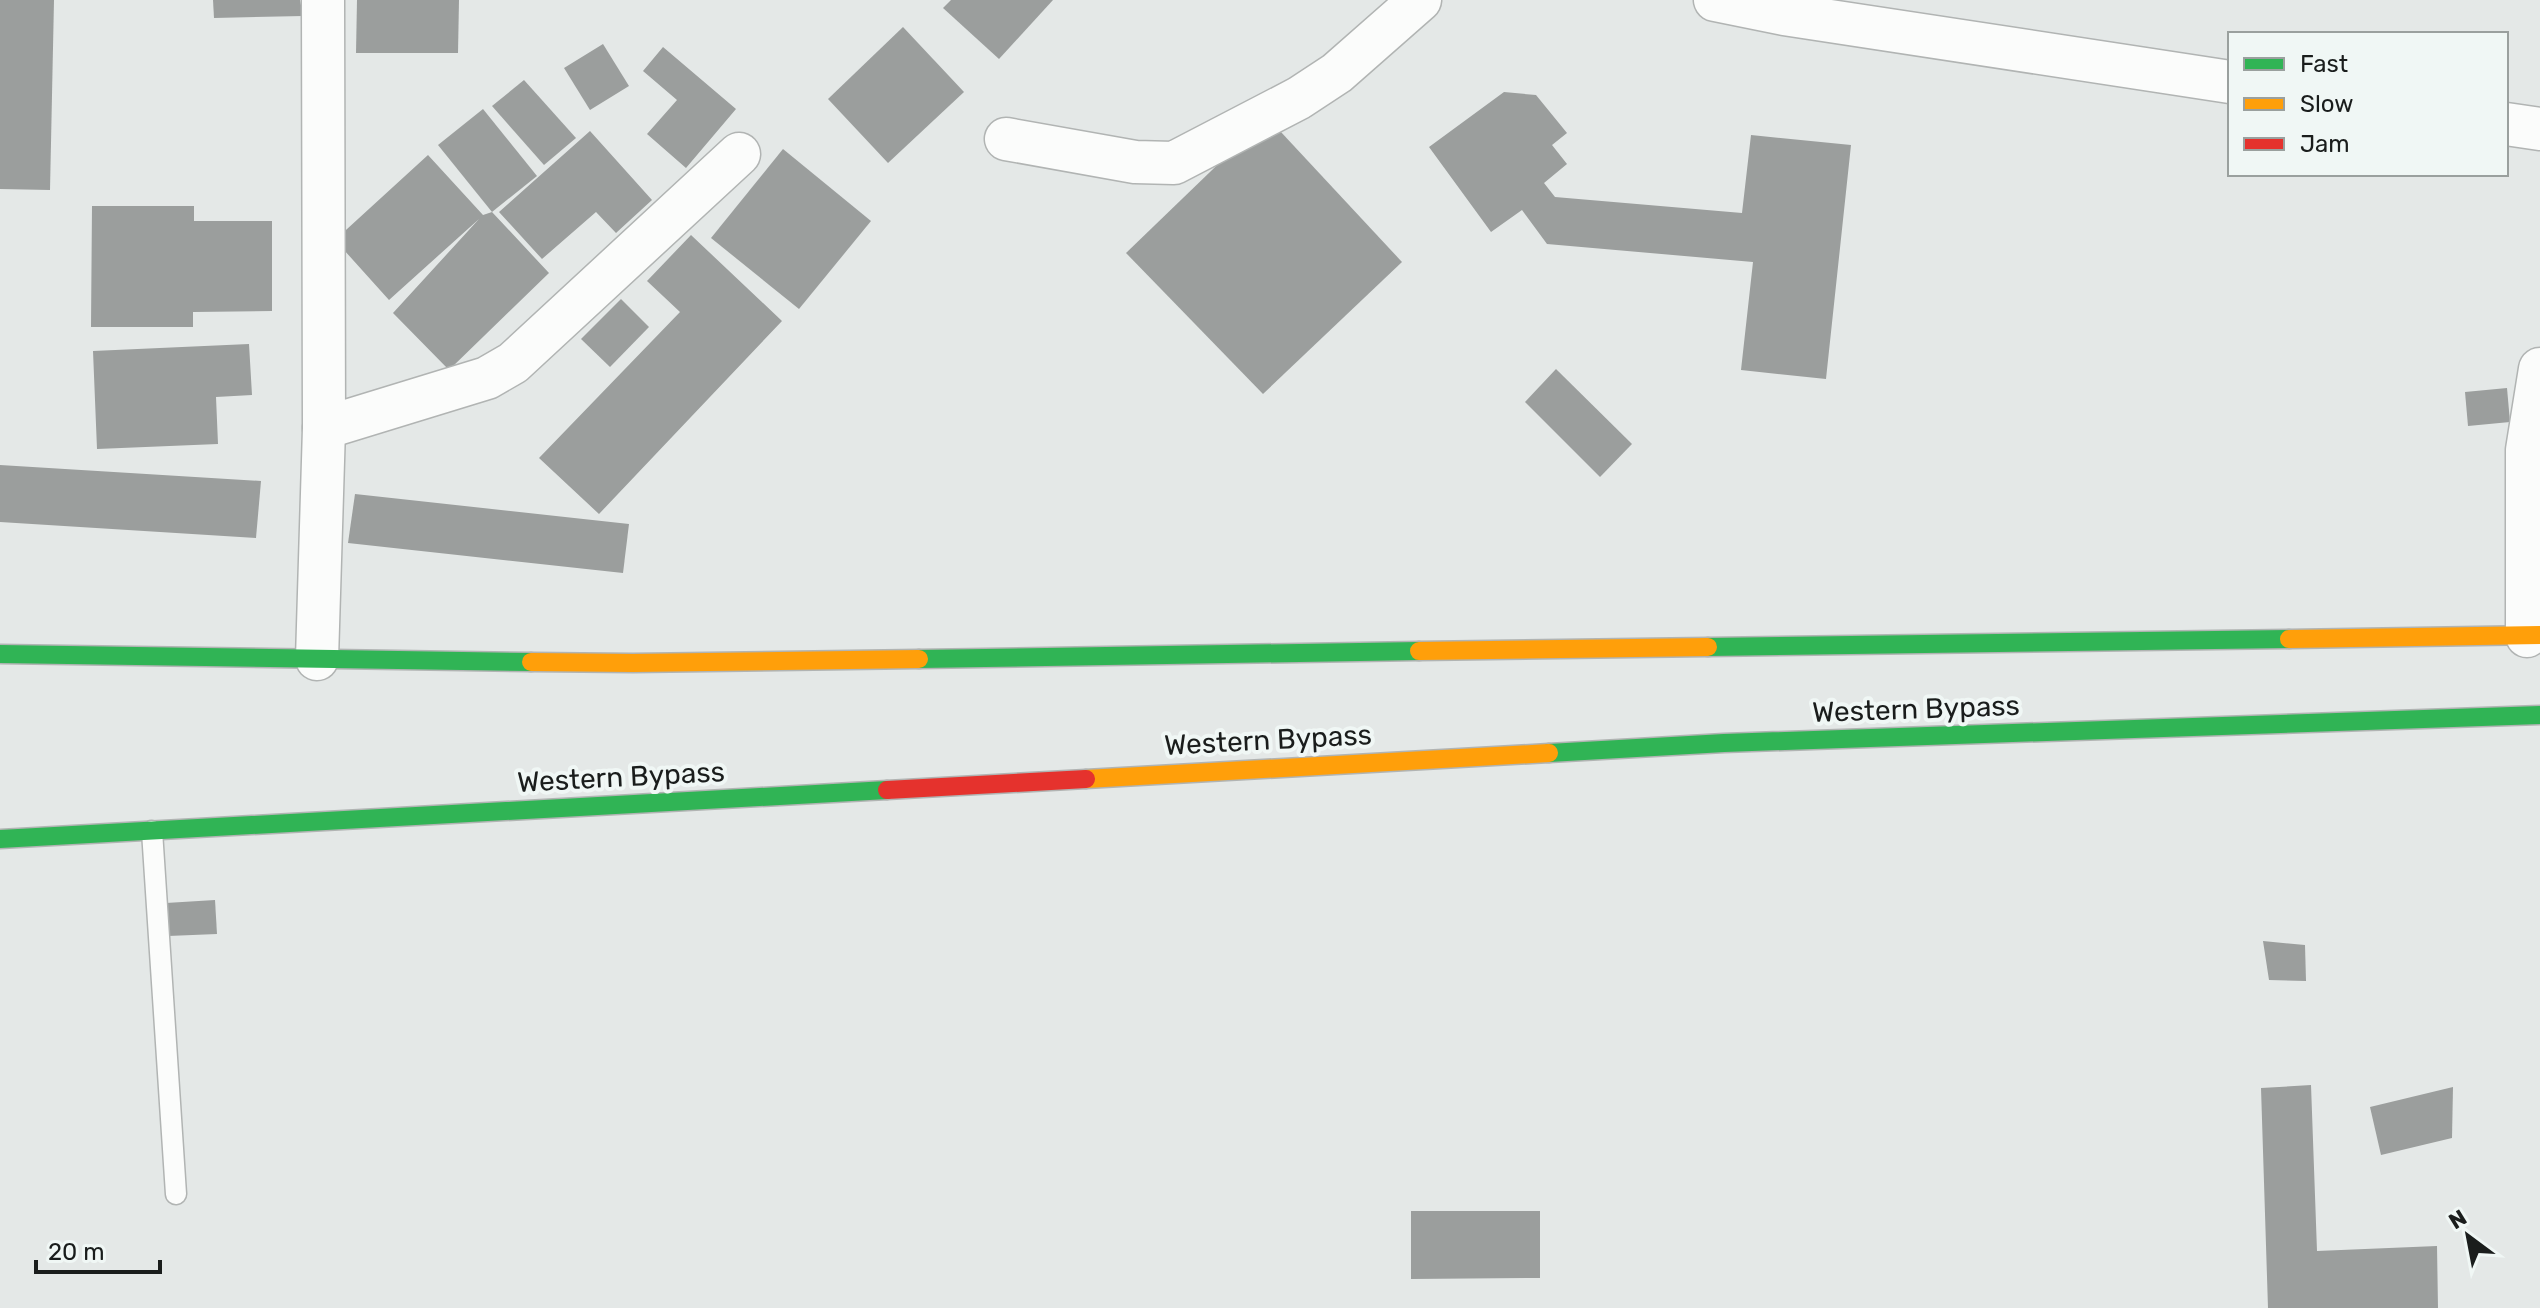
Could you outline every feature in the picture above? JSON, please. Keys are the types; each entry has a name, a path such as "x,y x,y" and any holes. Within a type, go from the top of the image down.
{"main road":[{"path":"0,654 633,663 2533,636"},
{"name":"Western Bypass","path":"0,839 1724,743 2540,715"}],"street":[{"path":"317,659 324,428 323,0"},
{"path":"1006,139 1135,162 1174,163 1299,98 1337,73 1420,0"},
{"path":"1715,0 1784,7 2228,82"},
{"path":"2508,124 2540,129"},
{"path":"324,428 487,378 513,363 739,154"},
{"path":"2533,636 2527,450 2540,369"}],"lane":[{"path":"152,831 176,1194"}],"building":[{"path":"0,0 54,0 50,190 0,189"},
{"path":"213,0 300,0 303,16 214,18"},
{"path":"357,0 459,0 458,53 356,53"},
{"path":"951,0 1053,0 999,59 943,8"},
{"path":"903,27 964,92 888,163 828,99"},
{"path":"603,44 629,86 590,110 564,68"},
{"path":"663,47 736,109 686,168 647,134 677,100 643,71"},
{"path":"524,80 576,138 544,165 492,106"},
{"path":"1504,92 1536,95 1567,133 1552,145 1567,164 1544,183 1555,197 1742,213 1751,135 1851,145 1826,379 1741,370 1753,262 1547,244 1522,210 1491,232 1429,147"},
{"path":"483,109 537,176 492,212 438,145"},
{"path":"1267,117 1402,262 1263,394 1126,253"},
{"path":"590,131 652,200 616,233 596,212 542,259 499,212"},
{"path":"783,149 871,221 799,309 711,238"},
{"path":"428,155 483,215 492,212 549,273 449,370 393,313 479,219 389,300 335,240"},
{"path":"92,206 194,206 194,221 272,221 272,311 193,312 193,327 91,327"},
{"path":"691,235 782,321 599,514 539,458 680,312 647,281"},
{"path":"621,299 649,327 610,367 581,339"},
{"path":"249,344 252,395 216,397 218,444 97,449 93,351"},
{"path":"1556,369 1632,444 1600,477 1525,402"},
{"path":"2507,388 2510,422 2468,426 2465,392"},
{"path":"0,465 261,481 256,538 0,522"},
{"path":"355,494 629,524 623,573 348,543"},
{"path":"215,900 217,934 168,936 166,903"},
{"path":"2263,941 2305,945 2306,981 2269,980"},
{"path":"2311,1085 2317,1251 2437,1246 2438,1308 2268,1308 2261,1088"},
{"path":"2453,1087 2452,1138 2381,1155 2370,1107"},
{"path":"1411,1211 1540,1211 1540,1278 1411,1279"}],"traffic: fast":[{"path":"1708,647 2289,639"},
{"path":"919,659 1419,651"},
{"path":"0,654 531,662"},
{"path":"1549,753 1724,743 2540,715"},
{"path":"0,839 887,790"}],"traffic: slow":[{"path":"2289,639 2540,635"},
{"path":"1419,651 1708,647"},
{"path":"531,662 919,659"},
{"path":"1086,779 1549,753"}],"traffic: jam":[{"path":"887,790 1086,779"}]}
